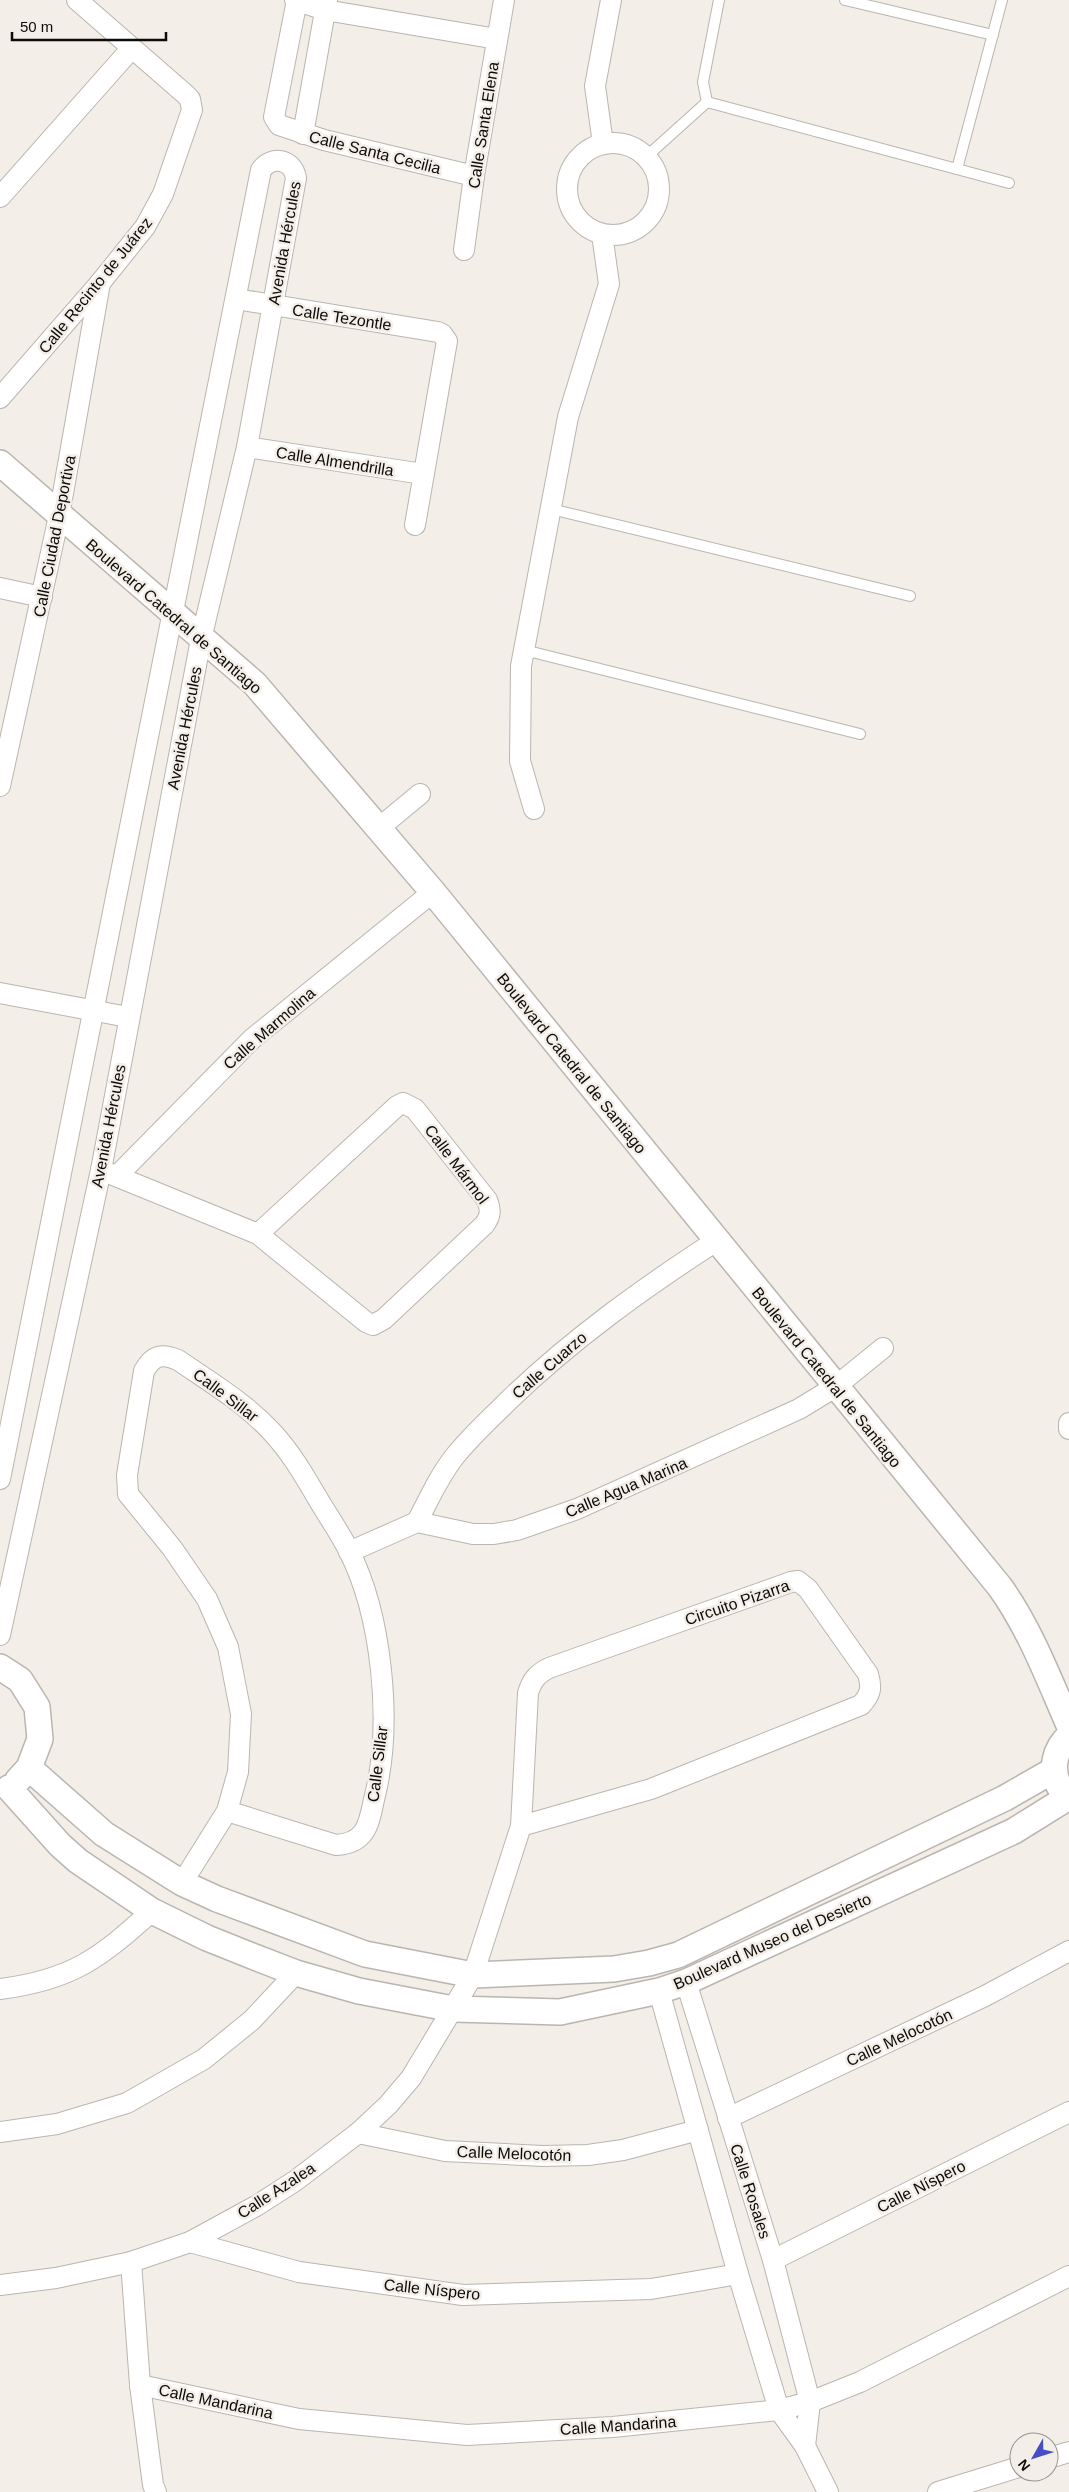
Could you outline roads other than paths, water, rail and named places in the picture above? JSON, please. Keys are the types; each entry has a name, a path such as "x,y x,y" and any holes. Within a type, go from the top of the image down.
{"street":[{"path":"0,197 131,49 76,0"},
{"name":"Calle Santa Elena","path":"464,250 474,176 504,0"},
{"path":"603,144 595,86 612,0"},
{"path":"296,1 326,5 497,39"},
{"name":"Calle Santa Cecilia","path":"296,1 274,117 277,122 303,134 474,176"},
{"path":"303,134 326,5"},
{"name":"Calle Recinto de Juárez","path":"0,398 100,283 155,211 192,110 192,104 185,94 131,49"},
{"path":"618,143 634,148 646,157 656,170 659,186 658,202 651,216 642,226 630,233 616,236 602,234 589,229 578,220 570,206 567,191 569,175 576,161 588,150 603,144 618,143"},
{"name":"Avenida Hércules","path":"0,1479 95,1012 261,170 272,161 280,160 289,164 295,171 296,178 246,447 201,639 128,1017 109,1173 26,1516 0,1635"},
{"path":"534,808 520,762 521,666 568,417 609,284 602,234"},
{"name":"Calle Ciudad Deportiva","path":"0,786 6,726 42,597 59,516 100,283"},
{"name":"Calle Tezontle","path":"236,299 438,332 446,338 447,342 423,474"},
{"name":"Calle Almendrilla","path":"246,447 423,474"},
{"name":"Boulevard Catedral de Santiago","path":"0,463 255,684 379,828 1017,1611 1031,1636 1069,1725"},
{"path":"415,524 423,474"},
{"path":"0,588 42,597"},
{"path":"379,828 420,794"},
{"name":"Calle Marmolina","path":"109,1173 239,1050 433,892"},
{"path":"0,992 128,1017"},
{"name":"Calle Mármol","path":"109,1173 258,1234 366,1322 373,1325 384,1320 484,1225 489,1218 491,1210 487,1200 416,1109 410,1104 403,1103 397,1106 258,1234"},
{"name":"Calle Cuarzo","path":"417,1522 439,1479 455,1456 546,1364 622,1304 716,1241"},
{"name":"Calle Agua Marina","path":"417,1522 473,1534 494,1534 516,1530 609,1496 767,1425 835,1387 883,1348"},
{"name":"Calle Sillar","path":"182,1883 227,1812 238,1772 241,1714 228,1648 207,1599 172,1548 128,1494 126,1485 144,1372 149,1362 156,1356 166,1355 178,1360 247,1407 272,1432 297,1464 350,1552 376,1627 384,1704 378,1780 367,1828 360,1838 350,1844 336,1845 227,1812"},
{"path":"1069,1423 1069,1429"},
{"path":"350,1552 417,1522"},
{"name":"Circuito Pizarra","path":"473,1975 521,1826 528,1693 532,1682 548,1668 798,1581 808,1589 868,1674 871,1684 870,1695 861,1705 652,1789 521,1826"},
{"path":"0,1667 20,1680 37,1707 40,1739 29,1768 5,1790"},
{"path":"1068,1799 1057,1784 1054,1770 1056,1755 1062,1743 1069,1736"},
{"name":"Boulevard Museo del Desierto","path":"29,1768 104,1834 182,1883 218,1899 365,1954 473,1975 614,1969 649,1963 678,1955 996,1802 1054,1770"},
{"name":"Boulevard Museo del Desierto","path":"5,1790 78,1861 152,1911 207,1938 296,1972 359,1991 454,2009 560,2012 659,1991 686,1982 1014,1831 1068,1799"},
{"path":"0,1989 32,1985 64,1976 91,1962 114,1946 152,1911"},
{"name":"Calle Melocotón","path":"728,2118 985,1996 1069,1951"},
{"path":"0,2132 57,2124 127,2103 204,2059 252,2020 296,1972"},
{"name":"Calle Azalea","path":"0,2285 56,2278 131,2262 190,2242 256,2206 295,2180 358,2133 388,2105 412,2078 473,1975"},
{"name":"Calle Rosales","path":"686,1982 773,2260 810,2402 806,2446"},
{"name":"Calle Rosales","path":"659,1991 738,2274 779,2410"},
{"name":"Calle Níspero","path":"773,2260 1069,2112"},
{"name":"Calle Melocotón","path":"358,2133 445,2151 543,2156 588,2155 623,2150 698,2130"},
{"name":"Calle Níspero","path":"190,2242 299,2272 463,2295 651,2289 738,2274"},
{"path":"131,2262 140,2385 155,2488"},
{"name":"Calle Mandarina","path":"140,2385 299,2419 466,2435 613,2427 779,2410 810,2402 902,2363 1069,2276"},
{"path":"779,2410 806,2446 828,2492"},
{"path":"938,2492 1009,2470"}],"lane":[{"path":"707,102 703,82 719,0"},
{"path":"845,0 993,35"},
{"path":"957,169 1002,0"},
{"path":"646,157 707,102"},
{"path":"707,102 1009,184"},
{"path":"551,509 910,596"},
{"path":"524,650 860,734"}]}
